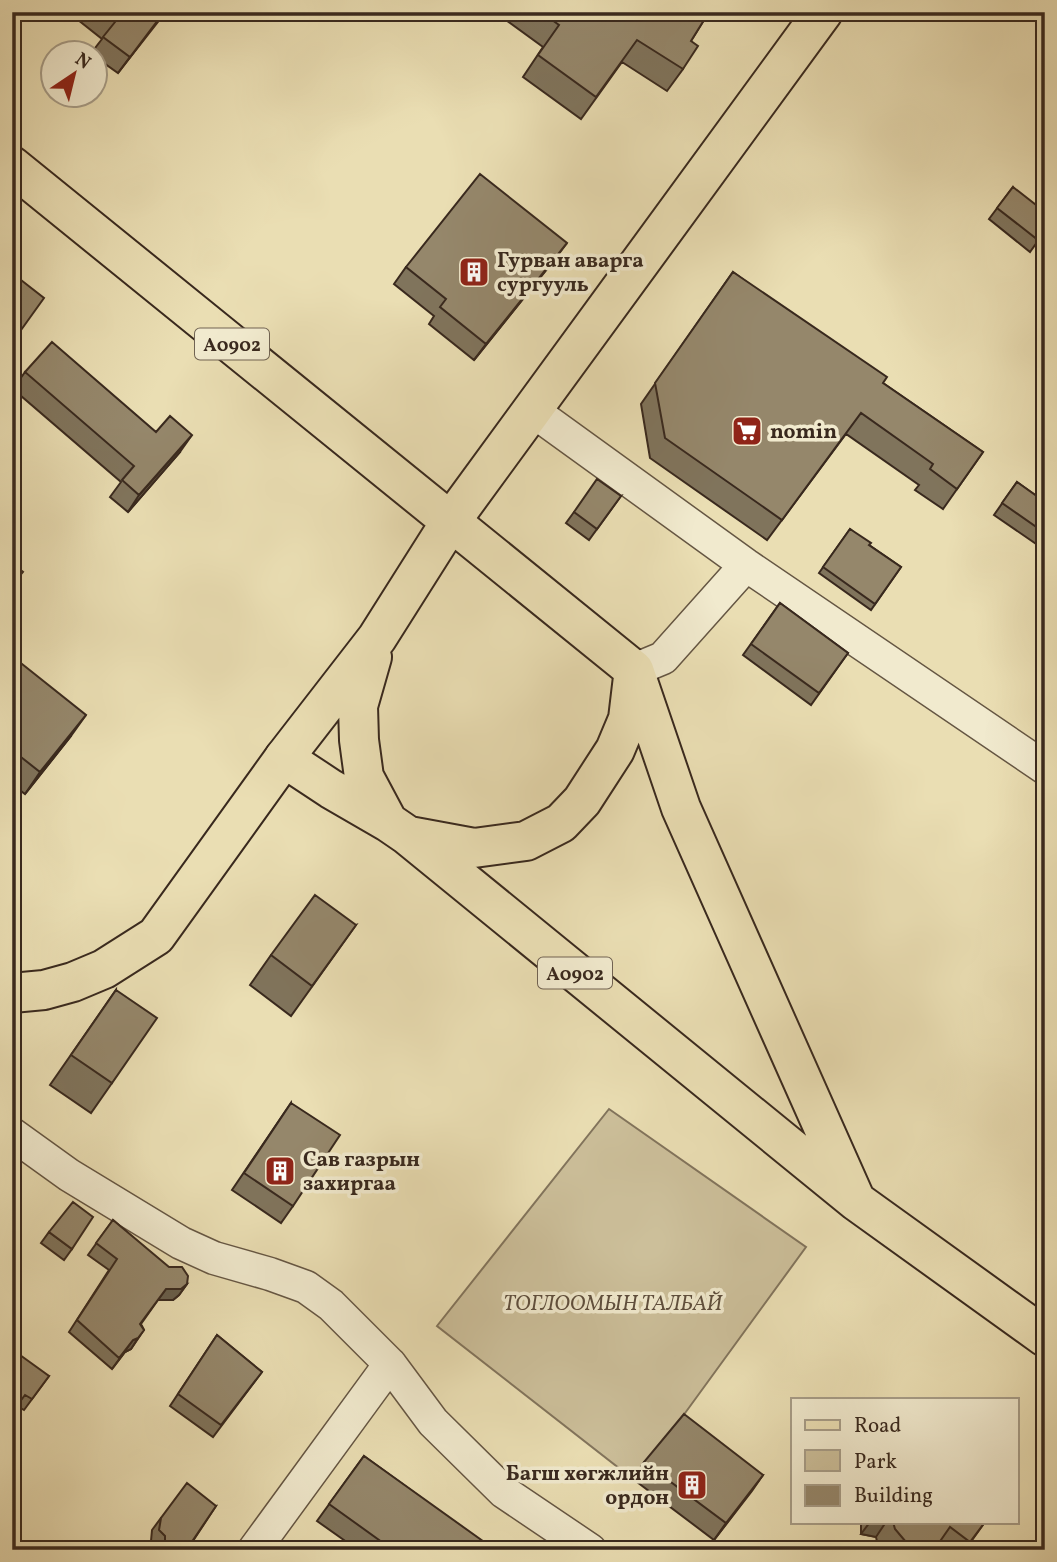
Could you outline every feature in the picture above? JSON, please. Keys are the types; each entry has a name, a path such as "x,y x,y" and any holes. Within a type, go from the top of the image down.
{"main road":[{"path":"12,993 44,990 73,982 104,969 156,936 284,758 377,638 451,522 823,12"},
{"name":"A0902","path":"12,166 634,670"},
{"path":"377,638 358,706 364,777 398,829 474,848 526,841 561,823 582,801 615,750 628,719 634,670"},
{"path":"634,670 681,808 856,1201"},
{"name":"A0902","path":"284,758 398,829 856,1201 1045,1337"}],"street":[{"path":"533,411 746,565 1045,768"},
{"path":"634,670 663,658 746,565"},
{"path":"12,1134 69,1175 181,1243 214,1258 306,1287 331,1305 390,1364 433,1422 504,1492 590,1550"},
{"path":"254,1550 390,1364"}],"green space":[{"name":"ТОГЛООМЫН ТАЛБАЙ","path":"609,1109 806,1247 672,1431 633,1479 437,1326"}],"building":[{"path":"101,12 164,12 130,57 108,38 103,37 115,22"},
{"path":"541,12 709,12 691,41 698,46 683,69 637,40 596,97 538,55 559,25"},
{"name":"Гурван аварга сургууль","path":"480,174 567,243 486,344 440,307 446,299 406,267"},
{"path":"1013,187 1045,212 1045,231 1038,240 997,208"},
{"name":"nomin","path":"733,272 887,377 883,383 983,452 957,489 930,469 933,464 861,413 782,520 665,438 655,383"},
{"path":"12,273 44,298 16,337 12,335"},
{"path":"52,342 156,432 170,416 192,435 139,495 122,480 134,466 25,372"},
{"path":"597,479 621,496 597,529 574,512"},
{"path":"1017,482 1045,502 1045,533 1002,503"},
{"path":"850,529 901,567 875,604 823,567"},
{"path":"12,563 23,572 12,585"},
{"path":"780,603 848,653 819,693 751,644"},
{"path":"12,656 86,715 40,772 12,750"},
{"path":"315,895 356,925 312,986 271,955"},
{"path":"116,990 157,1018 112,1083 71,1055"},
{"name":"Сав газрын захиргаа","path":"291,1103 340,1135 293,1206 244,1173"},
{"path":"73,1202 93,1217 72,1249 49,1232"},
{"path":"113,1220 169,1267 182,1267 188,1276 187,1284 181,1289 166,1289 140,1324 144,1330 119,1358 77,1320 117,1259 96,1243"},
{"path":"217,1335 262,1372 221,1425 178,1394"},
{"path":"20,1355 49,1376 32,1399 25,1395 22,1399 12,1392 12,1365"},
{"name":"Багш хөгжлийн ордон","path":"684,1414 763,1475 726,1523 644,1462"},
{"path":"364,1456 494,1549 393,1550 329,1504"},
{"path":"187,1483 216,1506 187,1549 177,1544 165,1548 165,1536 159,1530 161,1518"},
{"path":"894,1524 984,1524 970,1542 950,1527 934,1550 899,1549 906,1542"}],"place":[{"name":"Гурван аварга сургууль","path":"474,272"},
{"name":"nomin","path":"747,431"},
{"name":"Сав газрын захиргаа","path":"280,1171"},
{"name":"Багш хөгжлийн ордон","path":"692,1485"}]}
